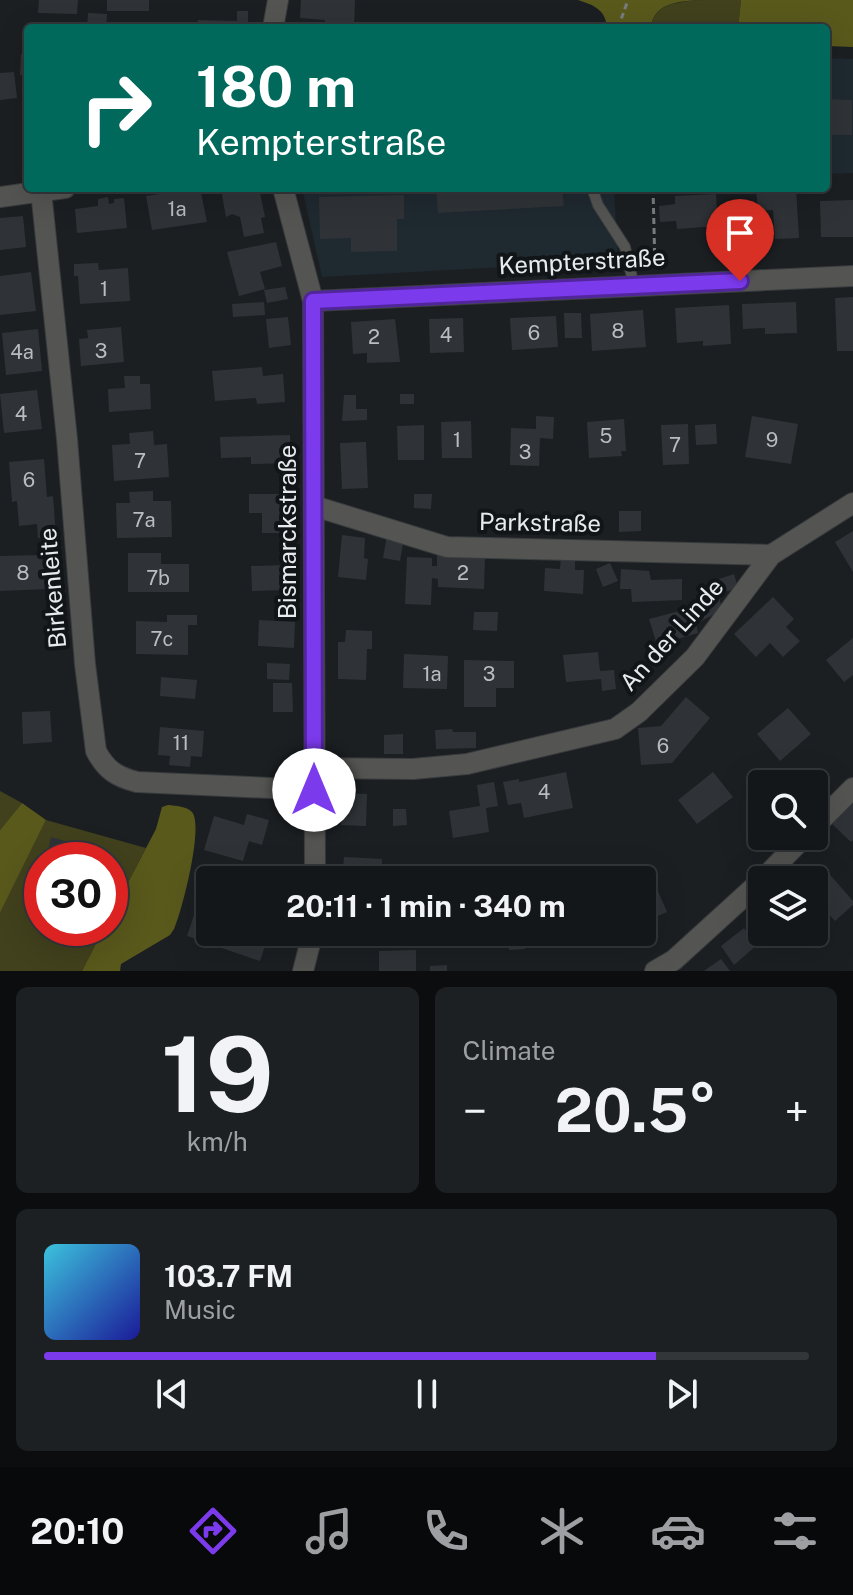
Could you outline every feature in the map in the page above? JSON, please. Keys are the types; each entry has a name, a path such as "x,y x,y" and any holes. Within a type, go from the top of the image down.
{"street":[{"path":"274,24 278,0"},
{"path":"0,197 34,192"},
{"name":"Birkenleite","path":"41,192 67,439 85,664 96,751 103,764 117,777 137,782 314,790"},
{"name":"Bismarckstraße","path":"284,192 313,301 315,866"},
{"name":"Kempterstraße","path":"313,301 853,276"},
{"name":"An der Linde","path":"314,768 413,769 467,764 615,729 639,712 695,657 771,555 853,503"},
{"name":"Parkstraße","path":"314,506 447,547 771,555"},
{"path":"828,813 853,788"},
{"path":"776,866 791,850"},
{"path":"655,971 674,960 748,893"},
{"path":"303,971 309,946"}],"lane":[{"path":"593,192 598,205 625,247 634,286"}],"path":[{"path":"619,24 628,0"},
{"path":"653,192 655,285"}],"shaded area":[{"path":"578,0 702,0 677,2 662,8 652,24 606,24 598,9"},
{"path":"741,0 738,24 652,24 662,8 677,3"},
{"path":"741,0 853,0 853,47 830,46 830,24 738,24"},
{"path":"830,58 853,59 853,173 830,174"},
{"path":"303,192 614,192 618,261 322,277"},
{"path":"0,791 22,803 0,830"},
{"path":"22,803 46,820 35,842 24,842 24,864 0,913 0,830"},
{"path":"168,805 190,810 195,820 194,850 174,929 170,935 121,964 120,971 82,971 95,946 128,946 128,883 156,829 162,807"},
{"path":"46,820 125,842 35,842"},
{"path":"128,843 146,848 128,882"},
{"path":"24,864 24,946 95,946 82,971 0,971 0,913"}],"building":[{"path":"39,0 78,0 77,14 38,13"},
{"path":"107,0 149,0 149,11 107,11"},
{"path":"301,0 355,0 354,24 325,24 325,20 300,18"},
{"path":"237,11 248,11 248,24 198,24 198,20 237,21"},
{"path":"88,13 107,14 106,24 87,24"},
{"path":"21,54 24,54 24,75 20,75"},
{"path":"830,61 832,61 830,96"},
{"path":"14,72 17,98 0,100 0,73"},
{"path":"830,99 852,100 852,135 830,135"},
{"path":"201,192 207,222 152,230 146,196"},
{"path":"225,192 260,192 265,217 261,218 264,233 244,237 240,217 232,214 226,217 222,195"},
{"path":"436,192 562,192 564,206 438,213"},
{"path":"756,192 796,192 799,238 775,239 773,210 758,211"},
{"path":"716,194 718,226 677,229 676,221 660,222 659,206 675,204 675,196"},
{"path":"404,195 404,219 397,219 397,251 351,252 351,238 320,239 319,197"},
{"path":"108,197 109,204 114,203 114,199 124,198 127,228 77,233 75,209 98,206 98,199"},
{"path":"853,200 853,237 821,237 820,201"},
{"path":"23,216 26,247 0,250 0,218"},
{"path":"276,242 282,266 260,272 265,289 239,296 227,252"},
{"path":"98,263 99,270 128,268 130,301 80,304 74,264"},
{"path":"31,272 36,311 0,315 0,276"},
{"path":"285,287 288,299 267,303 264,290"},
{"path":"853,297 853,351 837,351 835,298"},
{"path":"264,302 265,315 233,317 232,304"},
{"path":"796,302 797,333 765,334 765,328 743,329 742,304"},
{"path":"729,305 731,344 703,346 703,341 677,343 675,308"},
{"path":"643,310 646,347 592,351 590,314"},
{"path":"564,313 581,313 582,338 565,338"},
{"path":"556,316 558,347 512,350 510,318"},
{"path":"288,317 291,345 269,348 266,319"},
{"path":"463,318 464,352 430,353 429,319"},
{"path":"395,319 400,362 367,363 367,353 353,354 351,322"},
{"path":"121,327 124,362 81,366 79,339 88,338 87,330"},
{"path":"38,329 42,371 6,375 2,333"},
{"path":"262,367 263,376 283,374 285,402 257,404 256,398 215,401 212,371"},
{"path":"124,376 140,376 140,384 150,384 151,409 109,412 108,389 125,388"},
{"path":"37,390 42,429 4,433 0,394"},
{"path":"400,394 414,394 414,404 400,404"},
{"path":"344,395 356,395 356,409 367,409 367,420 342,421"},
{"path":"536,416 554,417 553,439 540,438 539,466 510,465 511,428 536,429"},
{"path":"752,416 798,424 791,464 745,457"},
{"path":"624,419 626,451 621,451 622,456 589,458 587,422"},
{"path":"471,421 472,458 442,458 441,422"},
{"path":"688,424 689,464 663,465 661,425"},
{"path":"716,424 717,444 696,445 695,425"},
{"path":"424,425 424,460 398,460 397,426"},
{"path":"153,431 154,445 167,444 169,477 114,481 112,445 130,444 129,433"},
{"path":"290,435 291,463 251,464 251,457 221,458 220,437"},
{"path":"366,442 368,488 342,489 340,443"},
{"path":"44,459 47,497 53,496 56,537 38,538 37,524 19,526 17,501 12,502 9,462"},
{"path":"153,491 153,501 171,501 172,537 117,538 116,503 130,503 129,492"},
{"path":"249,494 288,494 288,533 262,533 262,513 249,513"},
{"path":"414,494 432,494 431,509 414,508"},
{"path":"619,511 641,511 641,531 619,532"},
{"path":"853,531 853,572 835,542"},
{"path":"342,535 365,538 364,558 368,559 366,580 338,577"},
{"path":"387,535 404,538 400,561 383,558"},
{"path":"128,553 161,553 161,564 189,564 189,592 128,592"},
{"path":"45,555 47,589 0,591 0,556"},
{"path":"437,555 485,557 484,589 438,587 438,579 432,578 431,605 405,604 407,557 432,558 432,566 437,566"},
{"path":"561,556 575,557 575,570 584,570 583,594 544,591 545,568 560,569"},
{"path":"610,563 618,581 603,587 596,569"},
{"path":"287,565 288,590 252,591 251,566"},
{"path":"621,569 649,571 651,580 682,579 682,600 632,602 631,589 620,589"},
{"path":"734,574 738,588 724,592 719,579"},
{"path":"719,596 722,610 696,624 698,633 657,645 649,619 691,608 690,604"},
{"path":"773,597 794,619 786,627 800,641 783,657 770,643 756,657 734,634"},
{"path":"474,612 498,612 497,631 473,630"},
{"path":"167,615 197,615 197,625 188,625 188,655 136,654 136,621 167,622"},
{"path":"259,620 295,622 294,648 258,646"},
{"path":"346,630 372,631 372,649 367,649 366,680 338,679 338,642 345,642"},
{"path":"853,638 853,675 844,682 826,660"},
{"path":"598,652 600,671 614,670 616,689 602,691 601,679 566,682 563,655"},
{"path":"404,654 448,656 447,689 403,688"},
{"path":"464,660 514,661 514,688 496,688 496,707 464,707"},
{"path":"267,663 290,664 289,680 267,679"},
{"path":"161,677 197,680 195,699 160,696"},
{"path":"273,683 292,683 293,712 273,712"},
{"path":"686,697 710,718 672,763 641,765 638,728 661,726"},
{"path":"788,708 811,734 780,761 757,734"},
{"path":"50,711 52,742 23,744 22,712"},
{"path":"160,727 204,731 202,757 191,756 190,767 169,765 170,756 158,755"},
{"path":"452,729 453,732 476,732 476,748 436,749 435,730"},
{"path":"403,734 403,754 384,754 384,735"},
{"path":"566,772 573,808 524,818 521,803 508,805 503,782 519,779 519,782"},
{"path":"713,772 733,797 697,824 678,800"},
{"path":"494,782 498,806 486,808 489,832 453,838 449,811 480,806 477,785"},
{"path":"342,793 367,794 366,826 341,825"},
{"path":"853,803 853,840 851,842 832,824"},
{"path":"393,809 406,809 407,825 393,826"},
{"path":"247,814 269,820 262,845 249,841 243,861 204,850 214,816 244,825"},
{"path":"51,837 68,842 50,842"},
{"path":"344,857 382,859 382,866 343,866"},
{"path":"828,872 853,901 853,905 835,921 828,913"},
{"path":"656,887 667,912 656,917"},
{"path":"196,909 196,939 187,936"},
{"path":"744,928 748,933 748,946 756,946 734,965 721,946"},
{"path":"216,946 265,946 260,961"},
{"path":"509,946 525,946 525,949 509,950"},
{"path":"416,950 416,971 379,971 379,951"},
{"path":"721,959 730,971 704,971"},
{"path":"447,965 447,971 430,971 430,966"}],"route":[{"path":"314,790 313,301 740,281"}]}
